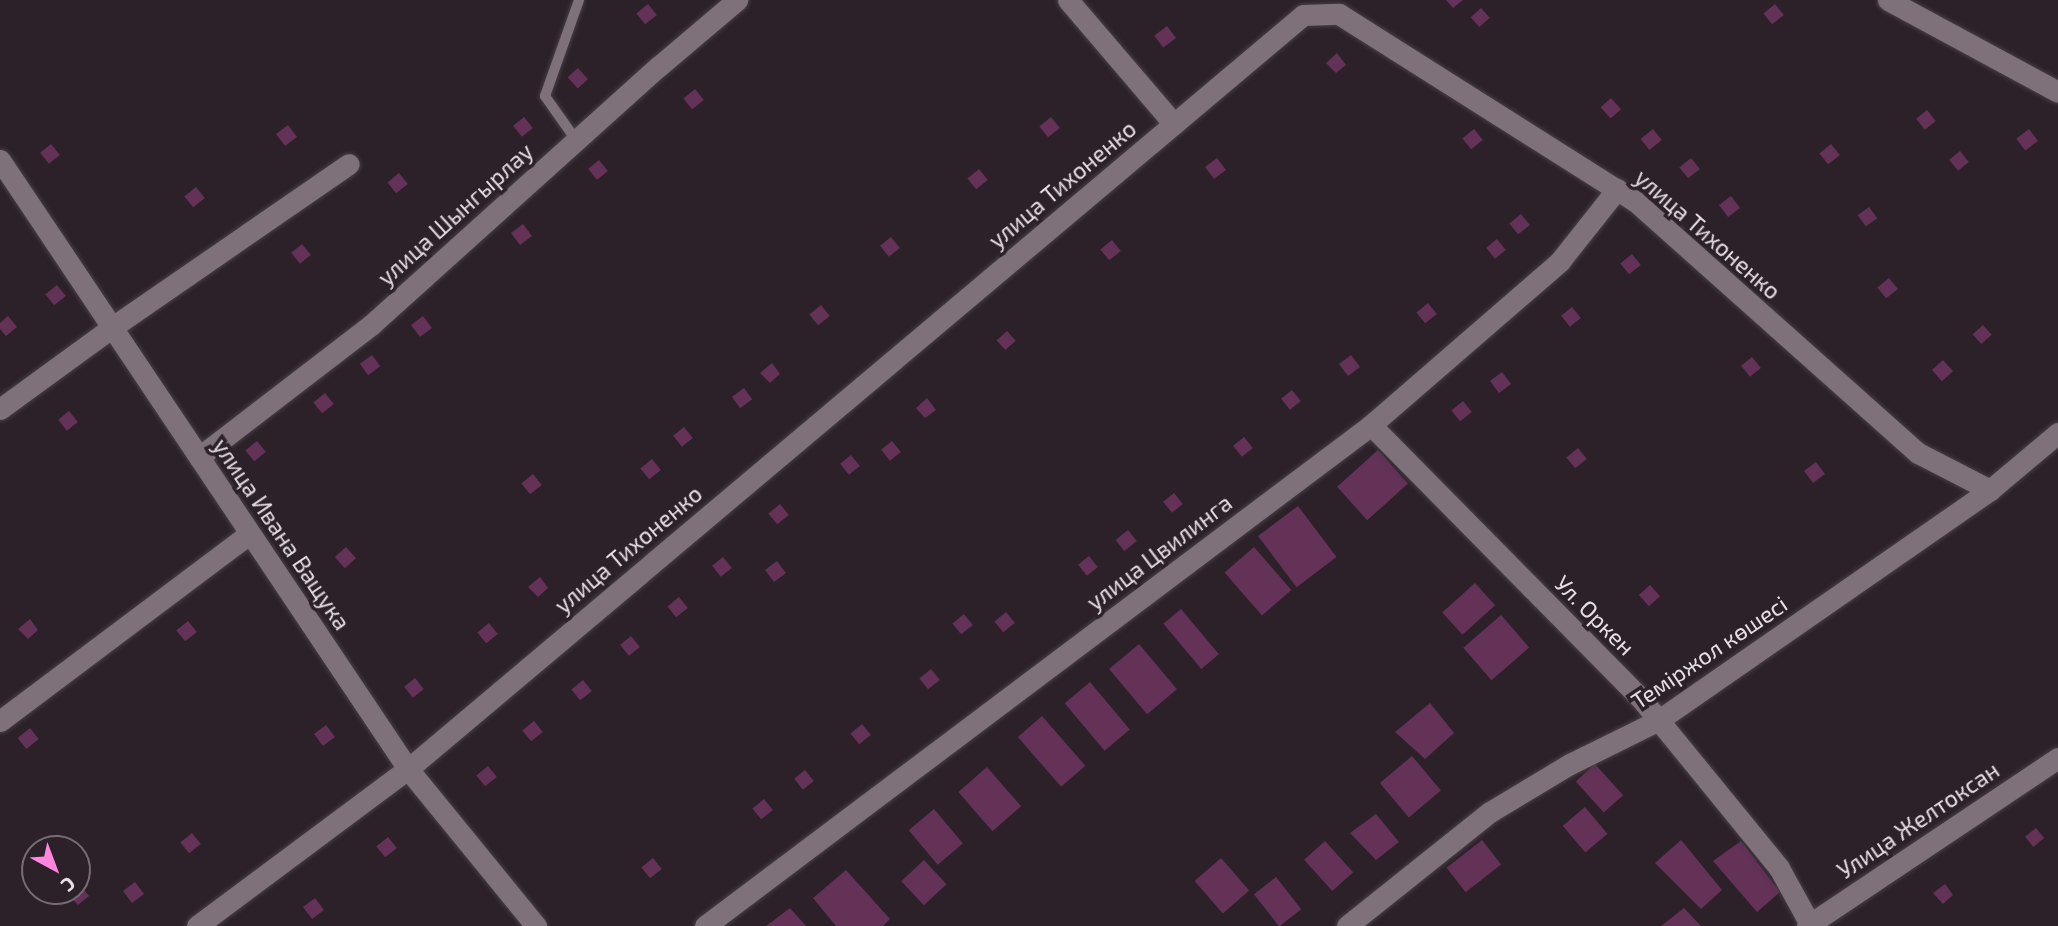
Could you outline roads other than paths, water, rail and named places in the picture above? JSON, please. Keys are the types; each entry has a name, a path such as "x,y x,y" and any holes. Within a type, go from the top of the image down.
{"street":[{"name":"улица Шынгырлау","path":"199,457 371,325 576,140 737,0"},
{"path":"1068,0 1174,124"},
{"path":"1888,0 2058,92"},
{"name":"улица Тихоненко","path":"197,926 408,769 1303,15 1339,15 1635,201 1918,453 1990,490"},
{"name":"улица Ивана Ващука","path":"0,160 114,326 249,534 408,769 536,926"},
{"path":"0,409 114,326 349,164"},
{"name":"улица Цвилинга","path":"705,926 1371,425 1560,261 1616,189"},
{"name":"Ул. Оркен","path":"1371,425 1660,720 1779,868 1809,925"},
{"name":"Теміржол көшесі","path":"1347,926 1490,813 1570,764 1660,720 1990,490 2058,433"},
{"path":"0,720 249,534"},
{"name":"Улица Желтоксан","path":"1809,925 2058,758"}],"lane":[{"path":"576,140 545,96 579,0"}]}
